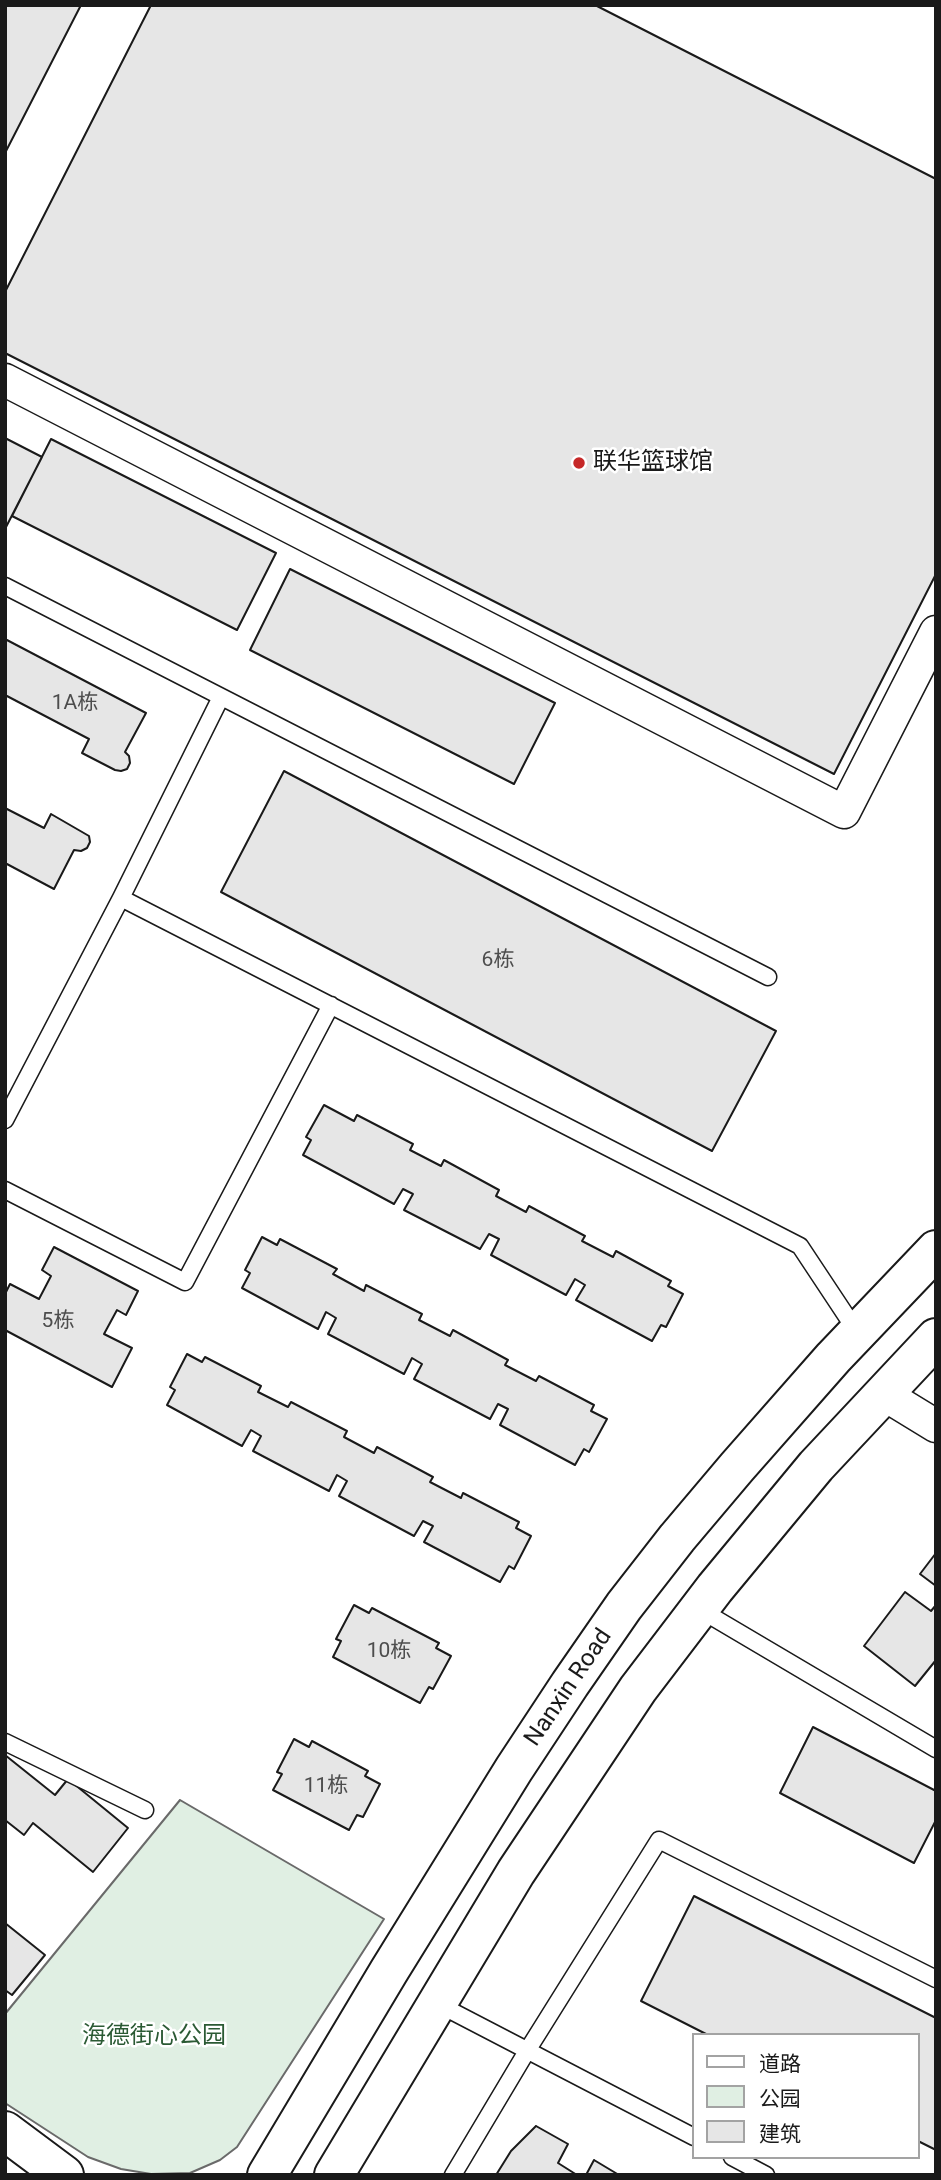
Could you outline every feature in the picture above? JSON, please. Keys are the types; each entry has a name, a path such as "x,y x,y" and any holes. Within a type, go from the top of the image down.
{"main road":[{"name":"Nanxin Road","path":"267,2175 514,1769 624,1606 677,1538 856,1332 936,1251"},
{"path":"334,2175 516,1872 605,1736 699,1609 816,1466 936,1338"},
{"path":"5,2131 64,2175"}],"street":[{"path":"5,380 844,811 936,632"},
{"path":"882,1393 936,1426"}],"lane":[{"path":"5,586 768,976"},
{"path":"5,1120 121,898 221,697"},
{"path":"121,898 800,1246 856,1332"},
{"path":"5,1190 186,1282 331,1005"},
{"path":"699,1609 936,1749"},
{"path":"5,1742 145,1810"},
{"path":"453,2175 659,1840 936,1979"},
{"path":"436,2003 692,2136"},
{"path":"736,2159 766,2175"}],"green space":[{"name":"海德街心公园","path":"180,1800 384,1919 237,2147 220,2160 190,2173 151,2174 121,2169 88,2157 5,2103 5,2014"}],"building":[{"path":"5,5 81,5 5,153"},
{"name":"联华篮球馆","path":"151,5 595,5 936,179 936,574 834,774 5,353 5,292"},
{"path":"5,438 42,457 5,529"},
{"path":"51,439 276,553 237,630 12,516"},
{"path":"290,569 555,703 514,784 250,650"},
{"path":"5,639 146,713 125,752 130,763 127,769 115,770 82,753 89,739 5,695"},
{"path":"284,771 776,1031 712,1151 221,892"},
{"path":"5,808 44,828 51,814 89,836 87,848 74,850 54,889 5,863"},
{"path":"324,1105 354,1121 357,1115 413,1144 410,1150 441,1166 444,1160 499,1190 496,1196 526,1212 529,1206 585,1236 582,1241 613,1257 616,1251 671,1281 668,1286 683,1294 666,1327 661,1325 652,1341 576,1300 585,1285 575,1279 566,1295 491,1255 499,1239 489,1234 480,1249 404,1210 413,1194 403,1189 394,1204 303,1155 311,1140 306,1137"},
{"path":"262,1237 277,1245 280,1239 337,1269 333,1274 364,1291 366,1285 422,1314 419,1320 450,1336 453,1330 508,1360 505,1365 536,1381 539,1376 594,1405 591,1411 607,1419 589,1452 584,1449 575,1465 500,1425 508,1409 498,1404 490,1419 414,1379 422,1364 412,1358 404,1374 328,1334 336,1318 326,1312 318,1329 242,1288 250,1273 245,1270"},
{"path":"54,1247 138,1291 126,1315 117,1310 104,1334 132,1348 112,1387 5,1330 5,1294 10,1284 39,1299 51,1276 42,1270"},
{"path":"187,1354 202,1362 205,1357 261,1386 258,1392 288,1407 291,1402 347,1431 344,1437 374,1453 377,1447 433,1477 430,1482 461,1498 463,1493 519,1522 516,1528 531,1536 514,1569 509,1566 500,1582 424,1542 433,1526 423,1521 414,1536 339,1496 347,1481 337,1475 329,1491 253,1451 261,1436 251,1430 242,1446 167,1405 175,1390 170,1387"},
{"path":"936,1553 936,1586 920,1574"},
{"path":"905,1592 931,1611 936,1605 936,1660 915,1686 864,1646"},
{"path":"354,1605 369,1613 372,1608 439,1643 436,1648 451,1656 433,1689 429,1687 420,1703 333,1657 341,1641 336,1639"},
{"path":"813,1727 936,1791 936,1820 914,1863 780,1793"},
{"path":"294,1739 309,1747 312,1741 368,1771 365,1776 380,1784 363,1817 357,1815 349,1830 273,1790 282,1774 277,1772"},
{"path":"5,1755 55,1795 68,1779 128,1828 93,1872 33,1823 24,1835 5,1820"},
{"path":"694,1896 936,2018 936,2150 920,2142 920,2033 704,2033 641,2001"},
{"path":"5,1923 45,1955 12,1995 5,1990"},
{"path":"536,2126 568,2144 558,2163 577,2175 496,2175 511,2151"},
{"path":"594,2160 619,2175 586,2175"}],"place":[{"name":"联华篮球馆","path":"579,463"}]}
